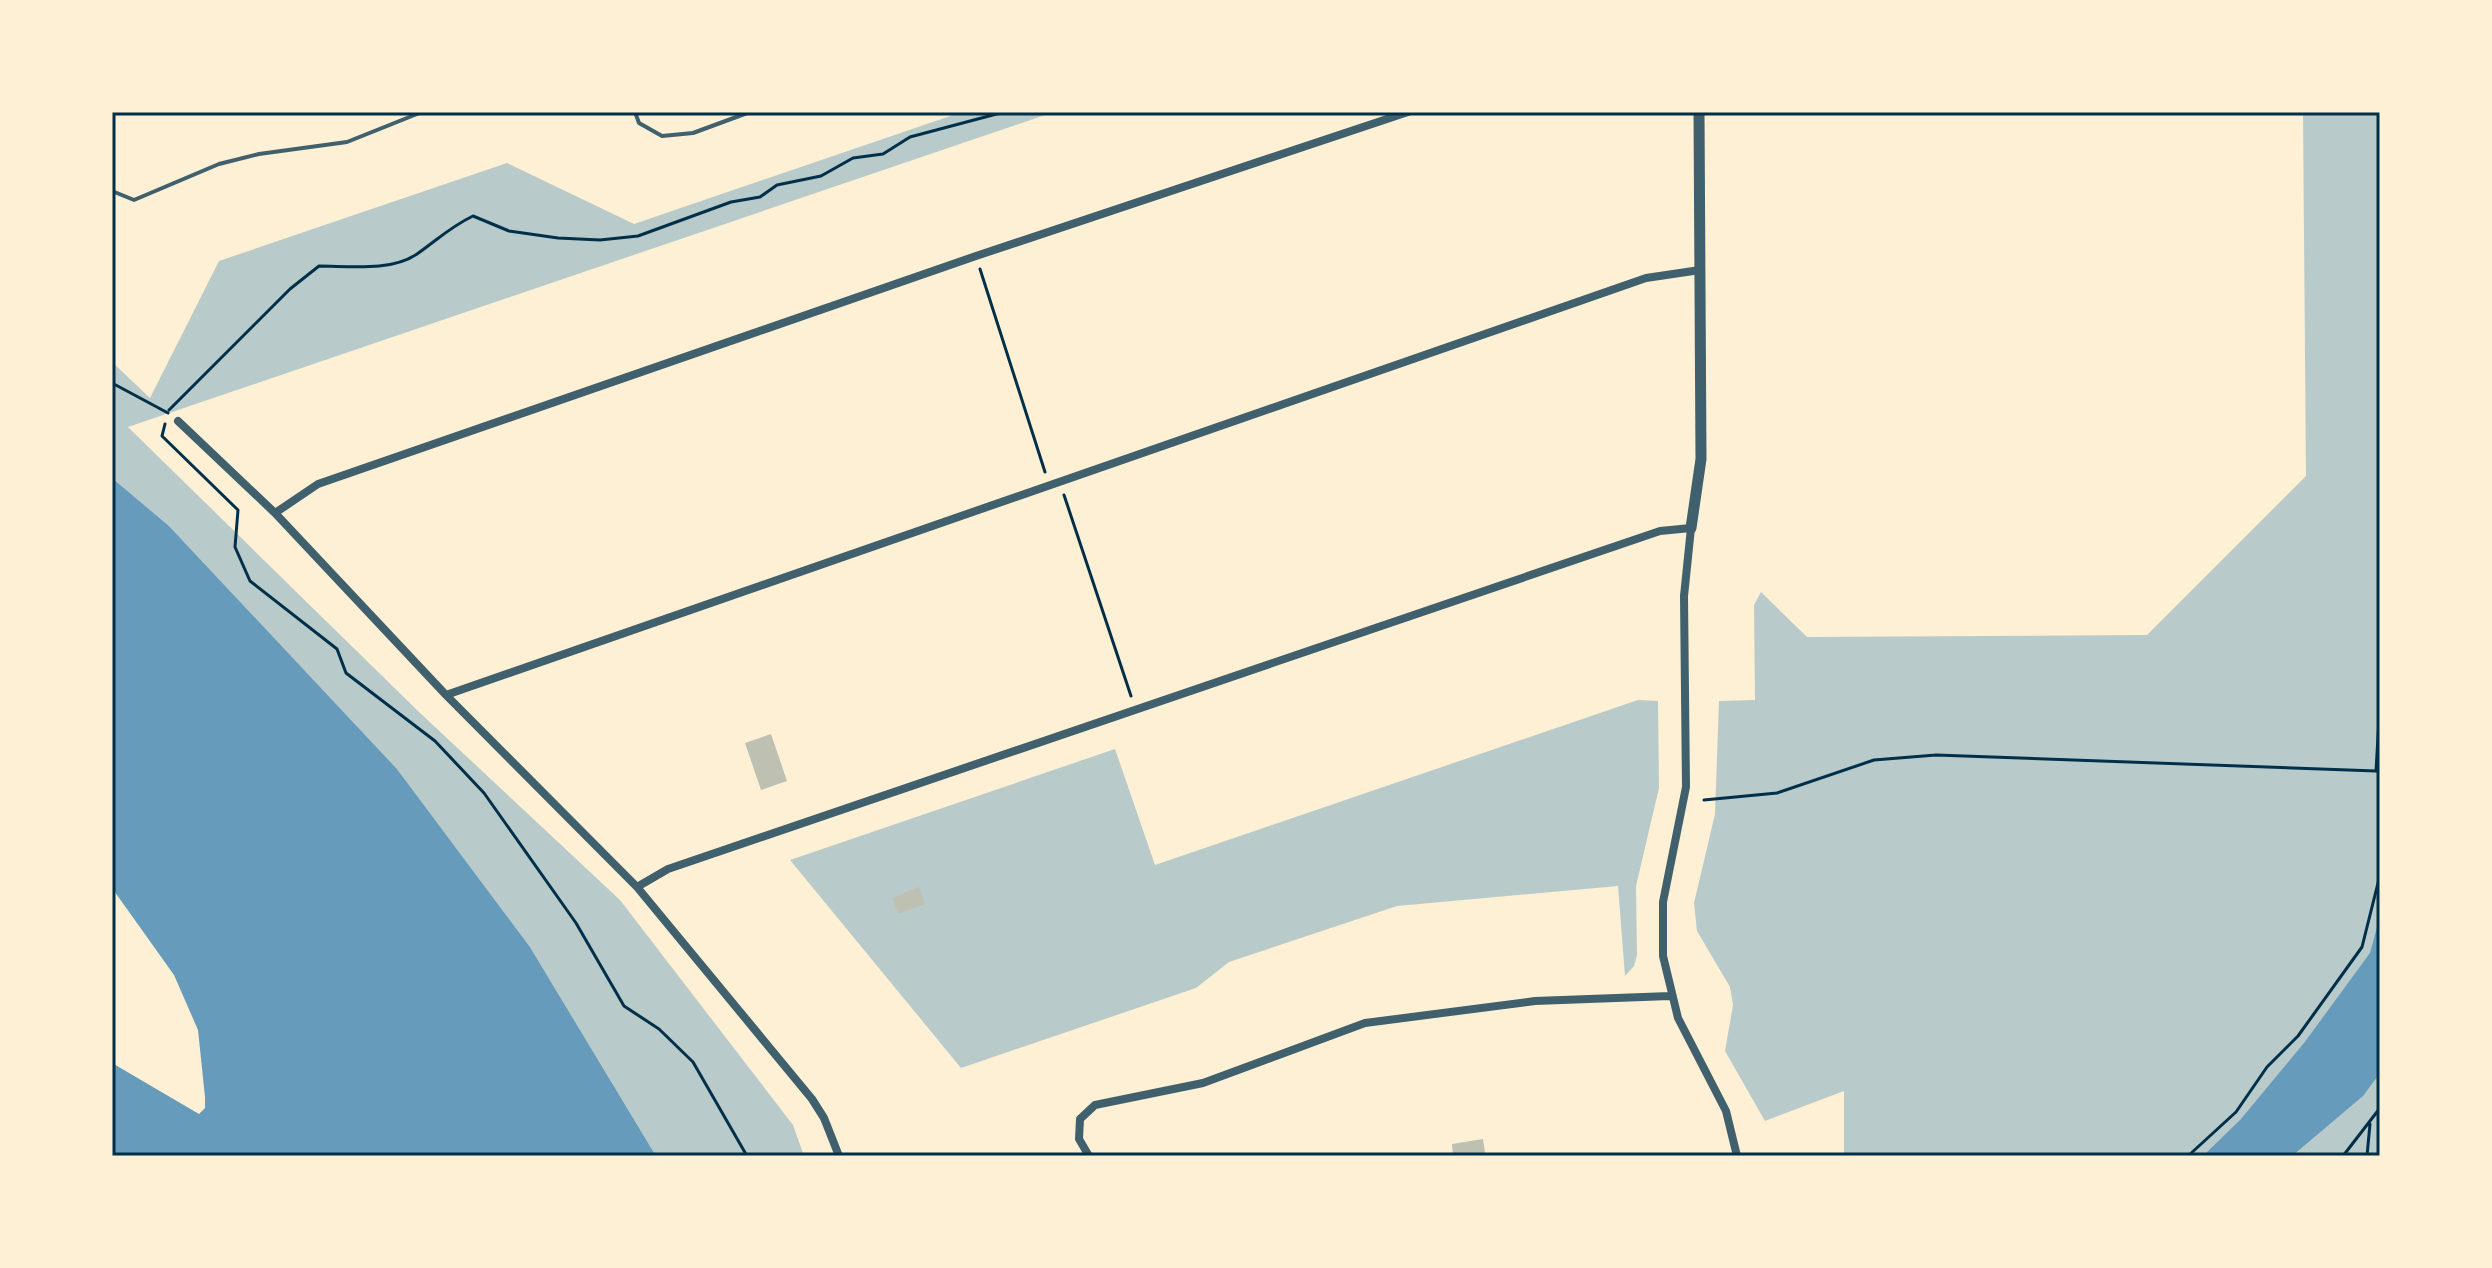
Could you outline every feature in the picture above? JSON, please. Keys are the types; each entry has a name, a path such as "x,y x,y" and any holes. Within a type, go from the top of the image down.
{"street":[{"path":"275,513 318,484 976,256 1408,112"},
{"path":"1699,112 1701,459 1684,596 1686,787 1662,918 1670,996 1692,1049 1726,1111 1737,1156"},
{"path":"446,695 1054,481 1646,278 1700,270"},
{"path":"178,421 275,513 446,695 637,887 812,1099 824,1118 839,1156"},
{"path":"637,887 668,869 1660,531 1691,528"},
{"path":"1089,1156 1079,1139 1080,1119 1095,1105 1203,1083 1365,1023 1535,1001 1670,996"}],"lane":[{"path":"112,191 134,200 219,164 259,154 347,142 422,112"},
{"path":"635,112 639,123 662,136 693,133 750,112"}],"path":[{"path":"747,1156 693,1062 659,1029 624,1006 576,923 484,793 435,741 346,673 337,649 250,581 235,547 238,510 162,436 168,412 290,289 319,266 371,267 414,256 444,230 473,216 509,231 558,238 600,240 638,236 731,202 760,197 777,185 821,176 853,158 883,154 910,137 1004,112"},
{"path":"976,256 1136,711"},
{"path":"112,383 168,412 178,421"},
{"path":"1704,800 1777,793 1874,760 1936,755 2378,771 2380,702"},
{"path":"2188,1156 2236,1112 2267,1067 2298,1036 2362,947 2380,875"},
{"path":"2343,1156 2380,1108"},
{"path":"2367,1156 2371,1120"}],"shaded area":[{"path":"962,112 1054,112 128,427 419,712 620,900 793,1125 804,1156 656,1156 530,947 397,769 169,526 112,478 112,362 150,398 219,261 507,163 634,224"},
{"path":"2303,112 2380,112 2380,1156 1844,1156 1844,1091 1765,1121 1725,1051 1733,1005 1730,987 1697,931 1694,903 1715,814 1719,701 1755,700 1754,605 1761,592 1807,637 2147,635 2306,476"},
{"path":"1638,700 1658,701 1659,788 1636,886 1637,955 1634,966 1625,976 1618,886 1397,906 1229,962 1196,988 961,1068 790,860 1115,749 1155,865"}],"water":[{"path":"112,478 169,526 397,769 530,947 656,1156 112,1156 112,1063 199,1114 205,1108 205,1097 198,1030 174,975 112,888"},
{"path":"2380,916 2380,1073 2363,1096 2292,1156 2203,1156 2241,1119 2304,1043 2370,953"}],"building":[{"path":"771,734 787,781 761,790 745,743"},
{"path":"919,887 925,904 898,914 892,898"},
{"path":"1483,1139 1485,1153 1481,1156 1453,1156 1452,1144"}]}
